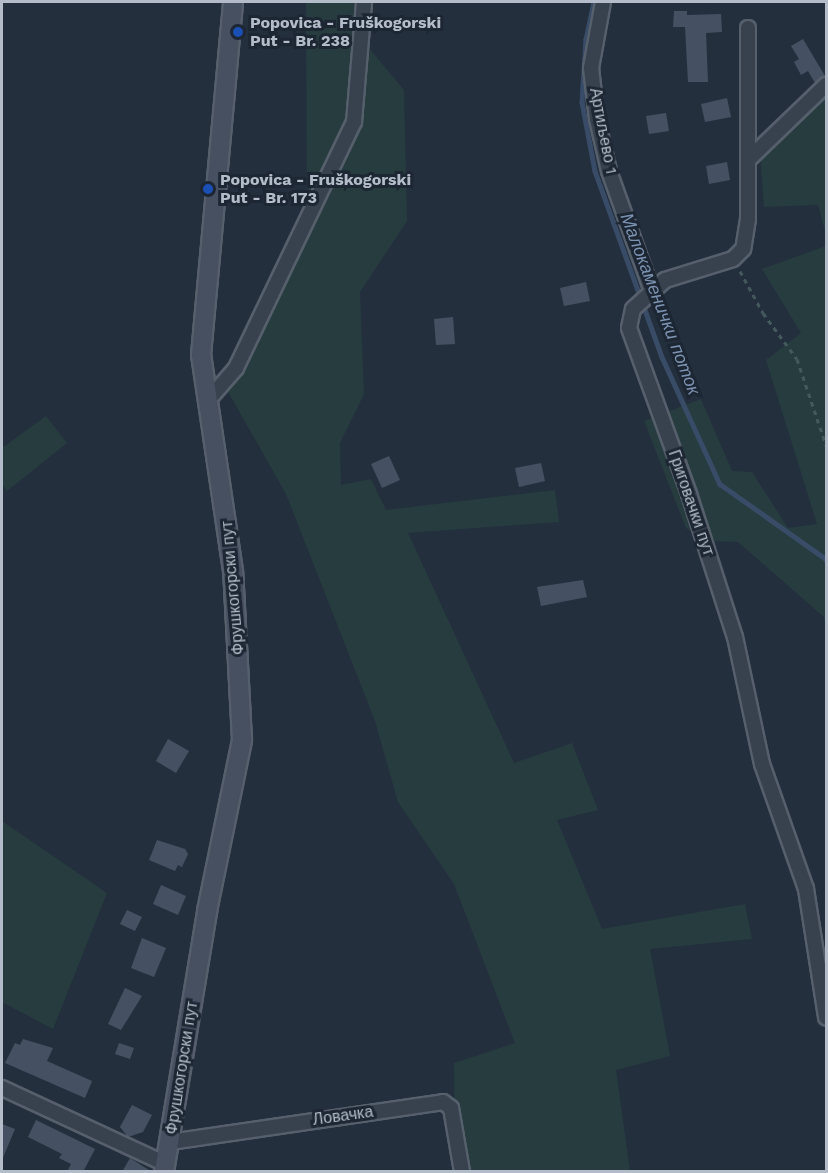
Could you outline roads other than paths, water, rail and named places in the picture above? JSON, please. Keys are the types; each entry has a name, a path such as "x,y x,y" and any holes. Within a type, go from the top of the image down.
{"street":[{"name":"Фрушкогорски пут","path":"165,1168 207,911 242,740 233,571 201,355 202,324 233,2"},
{"path":"209,399 236,368 354,122 364,2"},
{"name":"Артиљево 1","path":"603,2 591,68 597,119 609,171 652,291"},
{"path":"748,28 749,159"},
{"path":"749,159 826,84"},
{"name":"Григовачки пут","path":"749,159 748,219 743,249 733,259 665,280 633,309 629,328 724,604 762,764 806,889 826,1017"},
{"path":"2,1088 165,1168"},
{"name":"Ловачка","path":"170,1142 443,1102 451,1108 462,1172"}],"waterway":[{"name":"Малокаменички поток","path":"594,2 586,39 582,102 595,171 662,357 720,484 826,559"}],"place":[{"name":"Popovica - Fruškogorski Put - Br. 238","path":"238,32"},
{"name":"Popovica - Fruškogorski Put - Br. 173","path":"208,189"}]}
